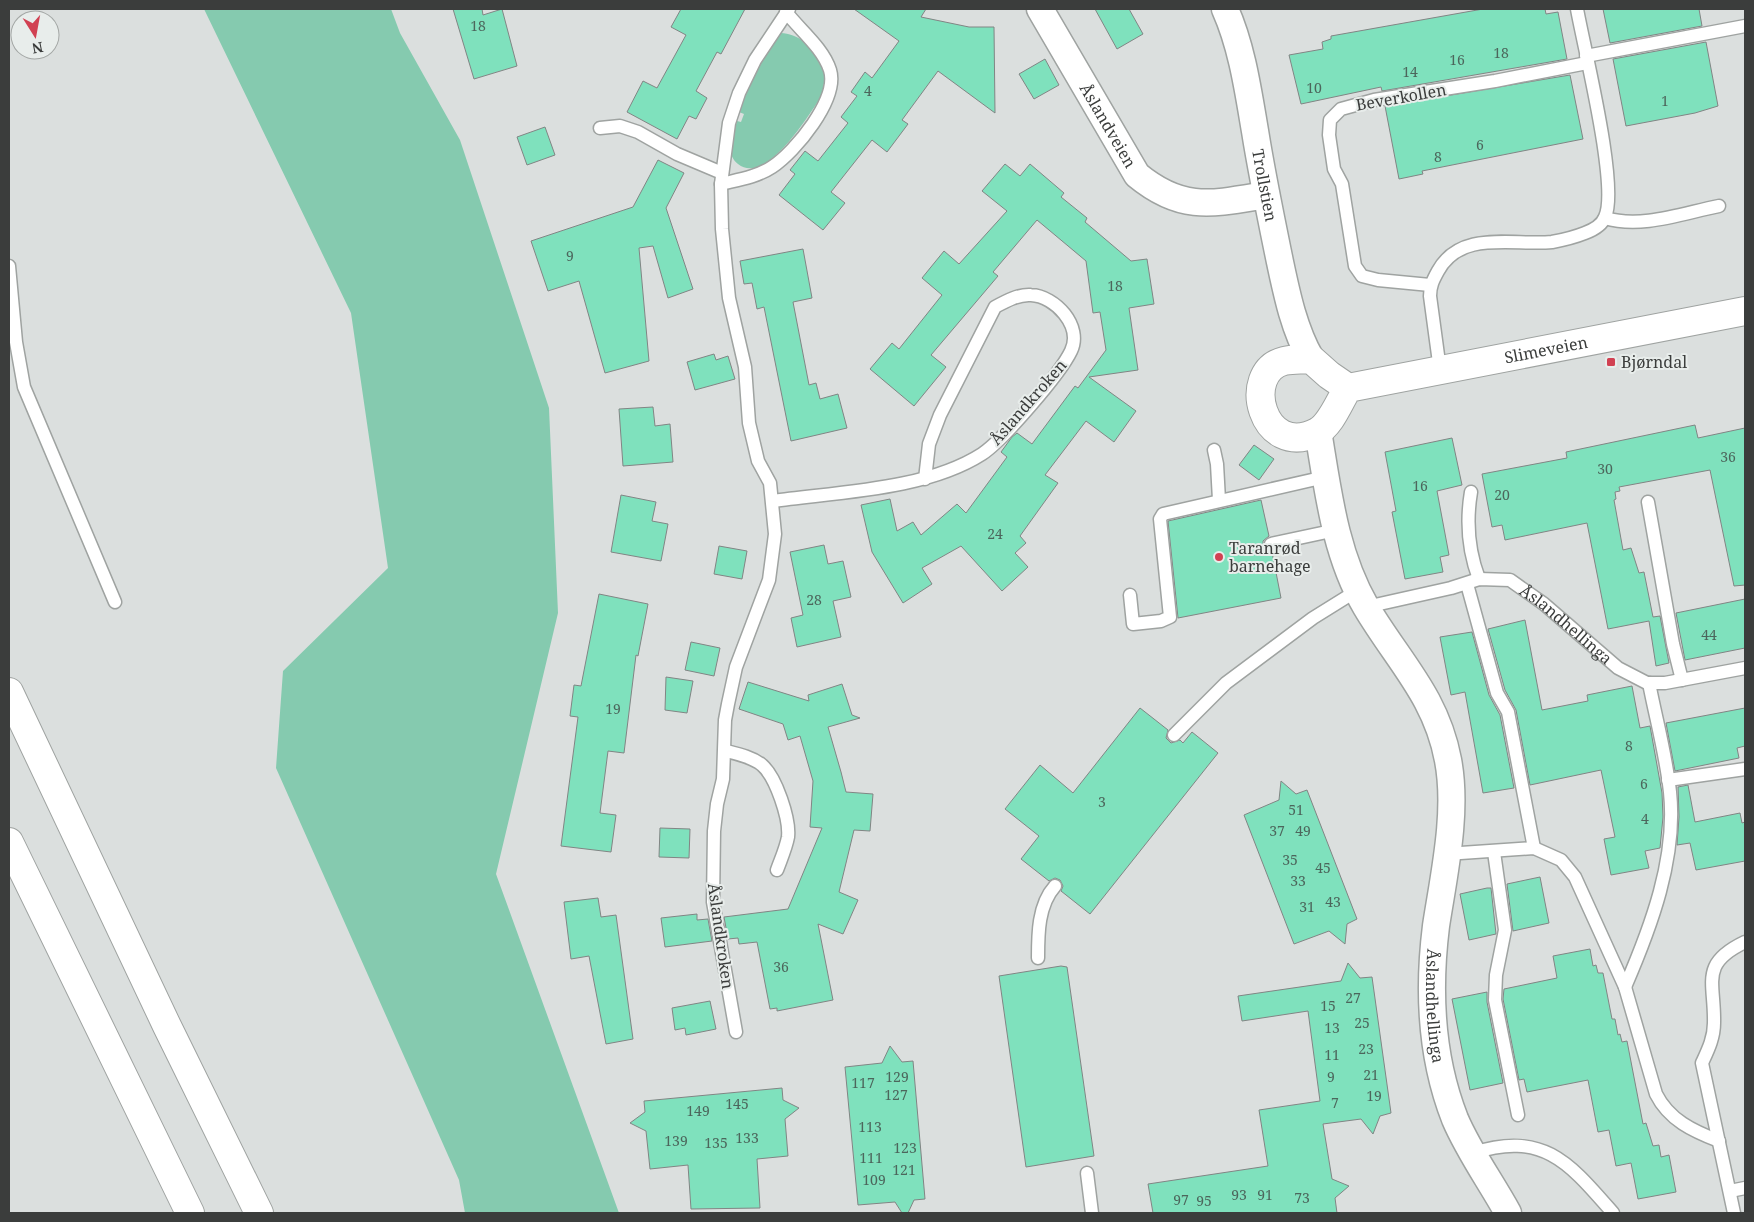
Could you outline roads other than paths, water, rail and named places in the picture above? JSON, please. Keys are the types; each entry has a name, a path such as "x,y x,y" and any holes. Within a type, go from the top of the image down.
{"main road":[{"name":"Slimeveien","path":"1348,388 1745,312"},
{"path":"1311,359 1348,388 1318,431 1300,437 1278,433 1265,417 1261,402 1262,383 1274,366 1283,361 1311,359"},
{"path":"9,692 167,1026 259,1213"},
{"path":"9,842 190,1213"}],"street":[{"name":"Åslandveien","path":"1040,9 1137,175 1154,189 1171,198 1208,203 1266,194"},
{"name":"Trollstien","path":"1225,9 1233,28 1244,74 1287,294 1300,341 1311,359"},
{"name":"Åslandhellinga","path":"1318,431 1336,530 1362,598 1424,691 1439,724 1448,761 1452,795 1431,980 1436,1050 1442,1082 1456,1120 1508,1213"}],"lane":[{"path":"1440,370 1430,310 1430,285 1444,262 1466,248 1498,240 1552,242 1592,231 1605,218 1610,192 1602,136 1577,9"},
{"name":"Åslandkroken","path":"721,178 745,178 771,168 792,150 806,134 832,88 831,72 825,58 787,10 755,60 739,93 729,123 721,178 722,229 730,298 745,367 749,423 758,461 770,483 775,534 769,580 736,668 725,720 726,751 724,779 717,804 714,831 712,882 720,948 736,1032"},
{"name":"Beverkollen","path":"1430,285 1378,280 1362,276 1355,266 1342,184 1334,169 1329,135 1330,120 1340,109 1374,100 1495,81 1745,26"},
{"path":"600,128 620,126 721,178"},
{"path":"1605,218 1619,222 1643,222 1719,206"},
{"path":"9,266 16,342 24,387 115,602"},
{"name":"Åslandkroken","path":"773,501 925,479 960,465 983,453 1005,433 1060,368 1072,350 1073,336 1071,327 1061,309 1044,297 1030,294 1012,298 996,306 940,415 929,444 925,479"},
{"path":"1214,450 1218,470 1219,500"},
{"path":"1130,596 1133,624 1161,621 1170,617 1160,516 1219,500 1326,477"},
{"path":"1471,492 1468,509 1473,582 1496,693 1508,712 1534,848"},
{"path":"1648,502 1673,644 1682,680"},
{"path":"1271,544 1336,530"},
{"name":"Åslandhellinga","path":"1362,598 1473,582 1510,580 1544,604 1618,668 1634,678 1649,683 1682,680 1745,668"},
{"path":"1174,735 1226,683 1313,618 1362,598"},
{"path":"1625,987 1646,932 1670,843 1668,780 1649,683"},
{"path":"726,751 749,758 762,766 775,785 786,817 788,836 777,870"},
{"path":"1668,780 1745,769"},
{"path":"1446,854 1534,848 1561,860 1575,877 1625,987 1656,1094 1662,1106 1694,1131 1719,1141"},
{"path":"1494,852 1505,930 1496,975 1495,1000 1518,1115"},
{"path":"1038,958 1040,920 1049,893 1055,886"},
{"path":"1734,1213 1702,1063 1712,1042 1714,1023 1712,975 1717,962 1728,950 1745,942"},
{"path":"1473,1153 1489,1148 1510,1146 1538,1148 1561,1158 1613,1213"},
{"path":"1087,1173 1092,1213"},
{"path":"1730,1191 1745,1188"}],"place":[{"name":"Bjørndal","path":"1611,362"},
{"name":"Taranrød barnehage","path":"1219,557"}]}
